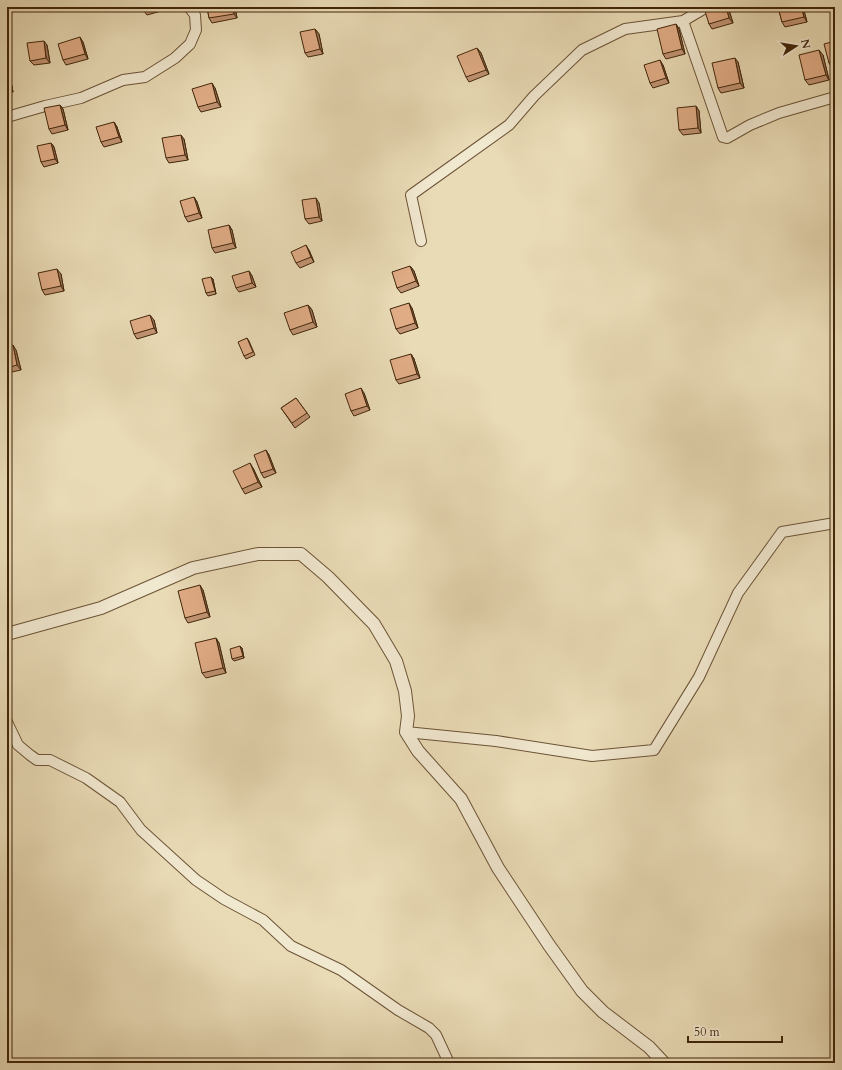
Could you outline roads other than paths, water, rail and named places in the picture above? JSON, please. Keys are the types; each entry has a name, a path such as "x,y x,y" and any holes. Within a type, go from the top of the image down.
{"street":[{"path":"7,117 45,106 81,98 123,80 146,77 175,58 190,44 196,30 195,15 189,7"},
{"path":"421,241 411,195 509,125 534,96 582,50 625,29 683,21 707,7"},
{"path":"683,21 723,138 727,138 750,125 779,113 835,97"},
{"path":"406,732 496,741 592,756 654,750 699,677 738,593 782,532 835,523"},
{"path":"7,634 101,608 193,568 258,554 301,554 328,577 374,624 396,661 405,691 408,716 406,732 418,751 461,800 498,868 582,991 604,1012 649,1047 664,1063"},
{"path":"7,722 18,745 37,760 50,760 86,778 120,802 141,830 196,880 224,899 263,920 292,946 341,970 398,1010 429,1028 436,1035 449,1063"}]}
